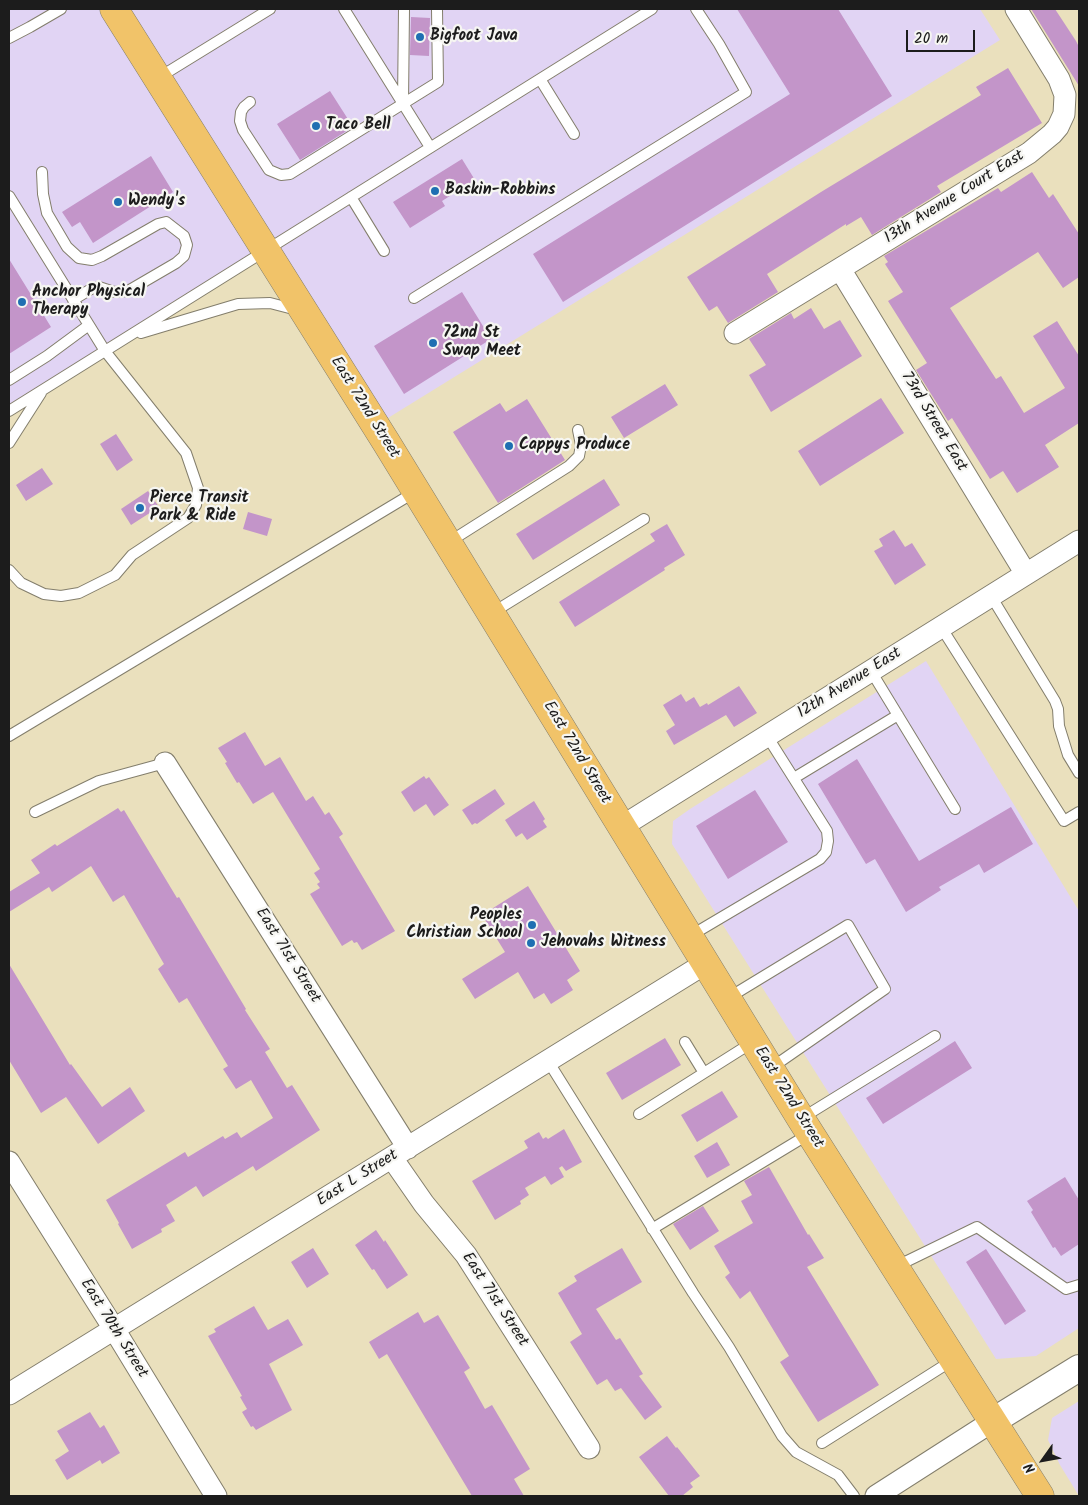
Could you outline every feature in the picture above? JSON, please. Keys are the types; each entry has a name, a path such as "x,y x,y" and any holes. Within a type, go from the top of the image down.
{"main road":[{"name":"East 72nd Street","path":"114,9 448,543 805,1126 1040,1496"}],"street":[{"name":"13th Avenue Court East","path":"735,333 1029,153 1058,127 1065,108 1065,95 1053,68 1016,9"},
{"name":"73rd Street East","path":"840,269 1026,574"},
{"name":"12th Avenue East","path":"621,827 1079,542"},
{"name":"East 71st Street","path":"165,764 400,1153 424,1204 466,1255 589,1448"},
{"name":"East L Street","path":"9,1394 706,963"},
{"name":"East 70th Street","path":"9,1162 216,1496"},
{"path":"876,1496 1079,1368"}],"lane":[{"path":"9,38 61,9"},
{"path":"157,78 270,9"},
{"path":"344,9 430,147"},
{"path":"403,104 404,9"},
{"path":"250,102 241,112 241,126 269,170 281,176 287,175 438,82 437,9"},
{"path":"9,411 652,9"},
{"path":"414,298 746,92 719,44 696,9"},
{"path":"540,79 574,134"},
{"path":"42,172 43,194 47,213 67,246 79,258 92,260 102,256 158,224 166,222 184,236 187,246 184,256 176,263 128,291 114,292 99,287 91,289 73,300"},
{"path":"9,196 105,351 186,453 198,488 196,505 188,518 132,556 115,574 79,594 61,596 44,594 21,583 9,570"},
{"path":"350,197 384,251"},
{"path":"128,336 238,304 270,303 304,311"},
{"path":"9,380 47,356 89,325"},
{"path":"9,443 43,389"},
{"path":"448,543 569,466 579,456 582,445 578,430"},
{"path":"10,731 416,492"},
{"path":"491,614 644,519"},
{"path":"991,596 1055,701 1058,709 1059,726 1068,755 1079,773"},
{"path":"941,627 1064,821 1079,812"},
{"path":"871,671 955,809"},
{"path":"794,778 898,715"},
{"path":"689,936 820,859 826,852 827,831 767,736"},
{"path":"35,812 100,781 165,764"},
{"path":"727,998 848,925 885,989 770,1068"},
{"path":"652,1229 935,1036"},
{"path":"685,1042 704,1073"},
{"path":"639,1114 754,1042"},
{"path":"548,1061 652,1229 729,1347 782,1436 796,1452 838,1475 854,1496"},
{"path":"895,1267 977,1227 1066,1289 1079,1285"},
{"path":"822,1443 953,1360"}],"shaded area":[{"path":"9,9 980,9 1000,40 375,426 265,251 9,411"},
{"path":"926,661 1079,911 1079,1328 1036,1356 996,1359 672,844 673,821"},
{"path":"1079,1401 1079,1496 1060,1465 1048,1440 1052,1418"}],"building":[{"path":"737,9 838,9 892,96 563,302 533,254 790,94"},
{"path":"1031,9 1055,9 1076,41 1079,47 1079,86"},
{"name":"Bigfoot Java","path":"411,17 430,18 429,56 410,55"},
{"path":"1008,68 1042,123 937,186 941,192 872,235 861,217 846,226 846,224 767,274 778,292 728,323 717,306 709,311 687,277 821,192 981,95 976,87"},
{"name":"Taco Bell","path":"330,91 353,127 300,160 277,124"},
{"name":"Wendy's","path":"151,156 173,192 93,243 80,222 72,227 62,212"},
{"name":"Baskin-Robbins","path":"462,159 475,180 442,201 445,206 410,228 393,202"},
{"path":"1032,172 1049,198 1053,194 1079,234 1079,277 1063,288 1038,252 950,308 996,379 1001,376 1024,413 1065,388 1033,336 1057,321 1079,356 1079,423 1045,445 1059,467 1017,493 1003,471 990,479 952,418 948,421 916,370 927,363 888,301 903,292 885,264 888,262 884,256 998,188 1001,192"},
{"name":"Anchor Physical Therapy","path":"9,259 51,327 9,354"},
{"name":"72nd St Swap Meet","path":"462,292 491,339 404,394 374,346"},
{"path":"811,308 824,329 840,320 862,356 771,412 749,375 766,365 749,339 791,313 794,319"},
{"path":"665,384 678,405 624,438 611,417"},
{"path":"881,398 904,433 820,486 798,451"},
{"name":"Cappys Produce","path":"527,399 565,460 498,503 453,432 500,403 506,412"},
{"path":"116,434 133,460 117,471 100,444"},
{"path":"42,468 53,484 26,501 16,485"},
{"path":"604,479 620,505 533,560 516,534"},
{"name":"Pierce Transit Park & Ride","path":"148,491 159,507 131,525 121,509"},
{"path":"248,512 272,519 267,536 243,529"},
{"path":"667,524 685,555 664,568 665,570 575,627 559,602 655,541 650,534"},
{"path":"894,530 905,547 912,543 926,565 895,585 874,551 883,546 879,539"},
{"path":"739,686 757,713 734,727 726,715 674,745 666,731 675,725 663,705 681,694 686,702 694,697 700,707 707,703 708,705"},
{"path":"245,732 265,766 280,757 306,801 313,796 325,815 329,812 343,834 339,837 395,931 362,950 357,942 354,943 352,940 342,946 310,894 320,888 317,884 320,882 314,873 320,869 273,792 253,804 239,782 237,783 218,748"},
{"path":"857,759 919,861 1011,807 1033,844 984,873 979,864 939,887 941,890 906,912 875,859 866,864 818,784"},
{"path":"424,776 426,779 429,777 449,805 434,816 426,804 414,812 401,792"},
{"path":"495,789 505,804 477,824 472,825 462,810"},
{"path":"755,790 788,842 728,879 696,826"},
{"path":"534,801 545,819 543,821 547,827 527,840 522,833 516,837 505,820"},
{"path":"118,808 121,812 124,810 177,898 179,897 270,1049 265,1052 287,1088 292,1085 320,1130 256,1171 253,1166 203,1197 196,1186 166,1205 175,1221 161,1229 162,1232 132,1249 106,1200 185,1152 188,1157 223,1136 225,1139 237,1132 241,1138 273,1118 251,1080 236,1089 223,1069 228,1066 187,998 179,1003 158,969 164,964 124,895 113,902 91,866 52,892 49,887 9,912 9,892 40,873 31,860"},
{"name":"Jehovahs Witness","path":"528,886 580,971 567,980 573,990 551,1004 544,993 534,999 518,972 475,999 462,979 505,952 482,915"},
{"path":"9,964 70,1065 102,1107 130,1087 145,1111 98,1144 66,1097 41,1113 9,1060"},
{"path":"665,1038 681,1065 622,1100 606,1073"},
{"path":"955,1041 972,1068 883,1124 866,1098"},
{"path":"722,1091 738,1117 697,1142 681,1115"},
{"path":"564,1129 582,1162 566,1171 562,1166 559,1168 564,1177 551,1185 545,1176 525,1188 529,1195 520,1201 521,1204 495,1220 472,1181 528,1148 524,1141 539,1132 543,1139 546,1137 548,1139"},
{"path":"717,1142 730,1165 707,1178 694,1156"},
{"path":"769,1167 808,1235 824,1258 807,1267 879,1385 818,1422 780,1362 789,1356 750,1291 740,1299 725,1277 730,1273 714,1246 753,1223 741,1201 752,1195 744,1181"},
{"path":"1065,1177 1079,1200 1079,1244 1061,1256 1055,1247 1053,1248 1031,1212 1033,1210 1027,1201"},
{"path":"703,1206 719,1231 690,1250 673,1224"},
{"path":"376,1230 384,1242 385,1240 408,1275 387,1289 355,1245"},
{"path":"313,1248 329,1274 307,1288 291,1262"},
{"path":"622,1248 642,1282 596,1309 616,1340 620,1338 643,1374 639,1376 662,1407 645,1420 621,1388 615,1391 607,1379 597,1385 570,1342 582,1334 558,1293 577,1281 574,1276"},
{"path":"986,1249 1026,1311 1005,1325 966,1262"},
{"path":"254,1306 268,1330 288,1319 303,1345 269,1364 292,1410 256,1430 253,1426 251,1427 242,1412 247,1409 240,1397 242,1396 208,1336 216,1332 214,1329"},
{"path":"418,1312 424,1323 438,1315 470,1368 464,1372 485,1409 492,1405 530,1469 514,1479 524,1496 472,1496 387,1354 379,1359 369,1342"},
{"path":"90,1412 100,1428 104,1425 120,1453 102,1464 100,1460 67,1480 55,1460 69,1451 57,1431"},
{"path":"667,1436 700,1476 690,1483 693,1487 682,1496 669,1496 639,1457"}],"place":[{"name":"Bigfoot Java","path":"420,37"},
{"name":"Taco Bell","path":"316,126"},
{"name":"Baskin-Robbins","path":"435,191"},
{"name":"Wendy's","path":"118,202"},
{"name":"Anchor Physical Therapy","path":"22,302"},
{"name":"72nd St Swap Meet","path":"433,343"},
{"name":"Cappys Produce","path":"509,446"},
{"name":"Pierce Transit Park & Ride","path":"140,508"},
{"name":"Peoples Christian School","path":"532,925"},
{"name":"Jehovahs Witness","path":"531,943"}]}
